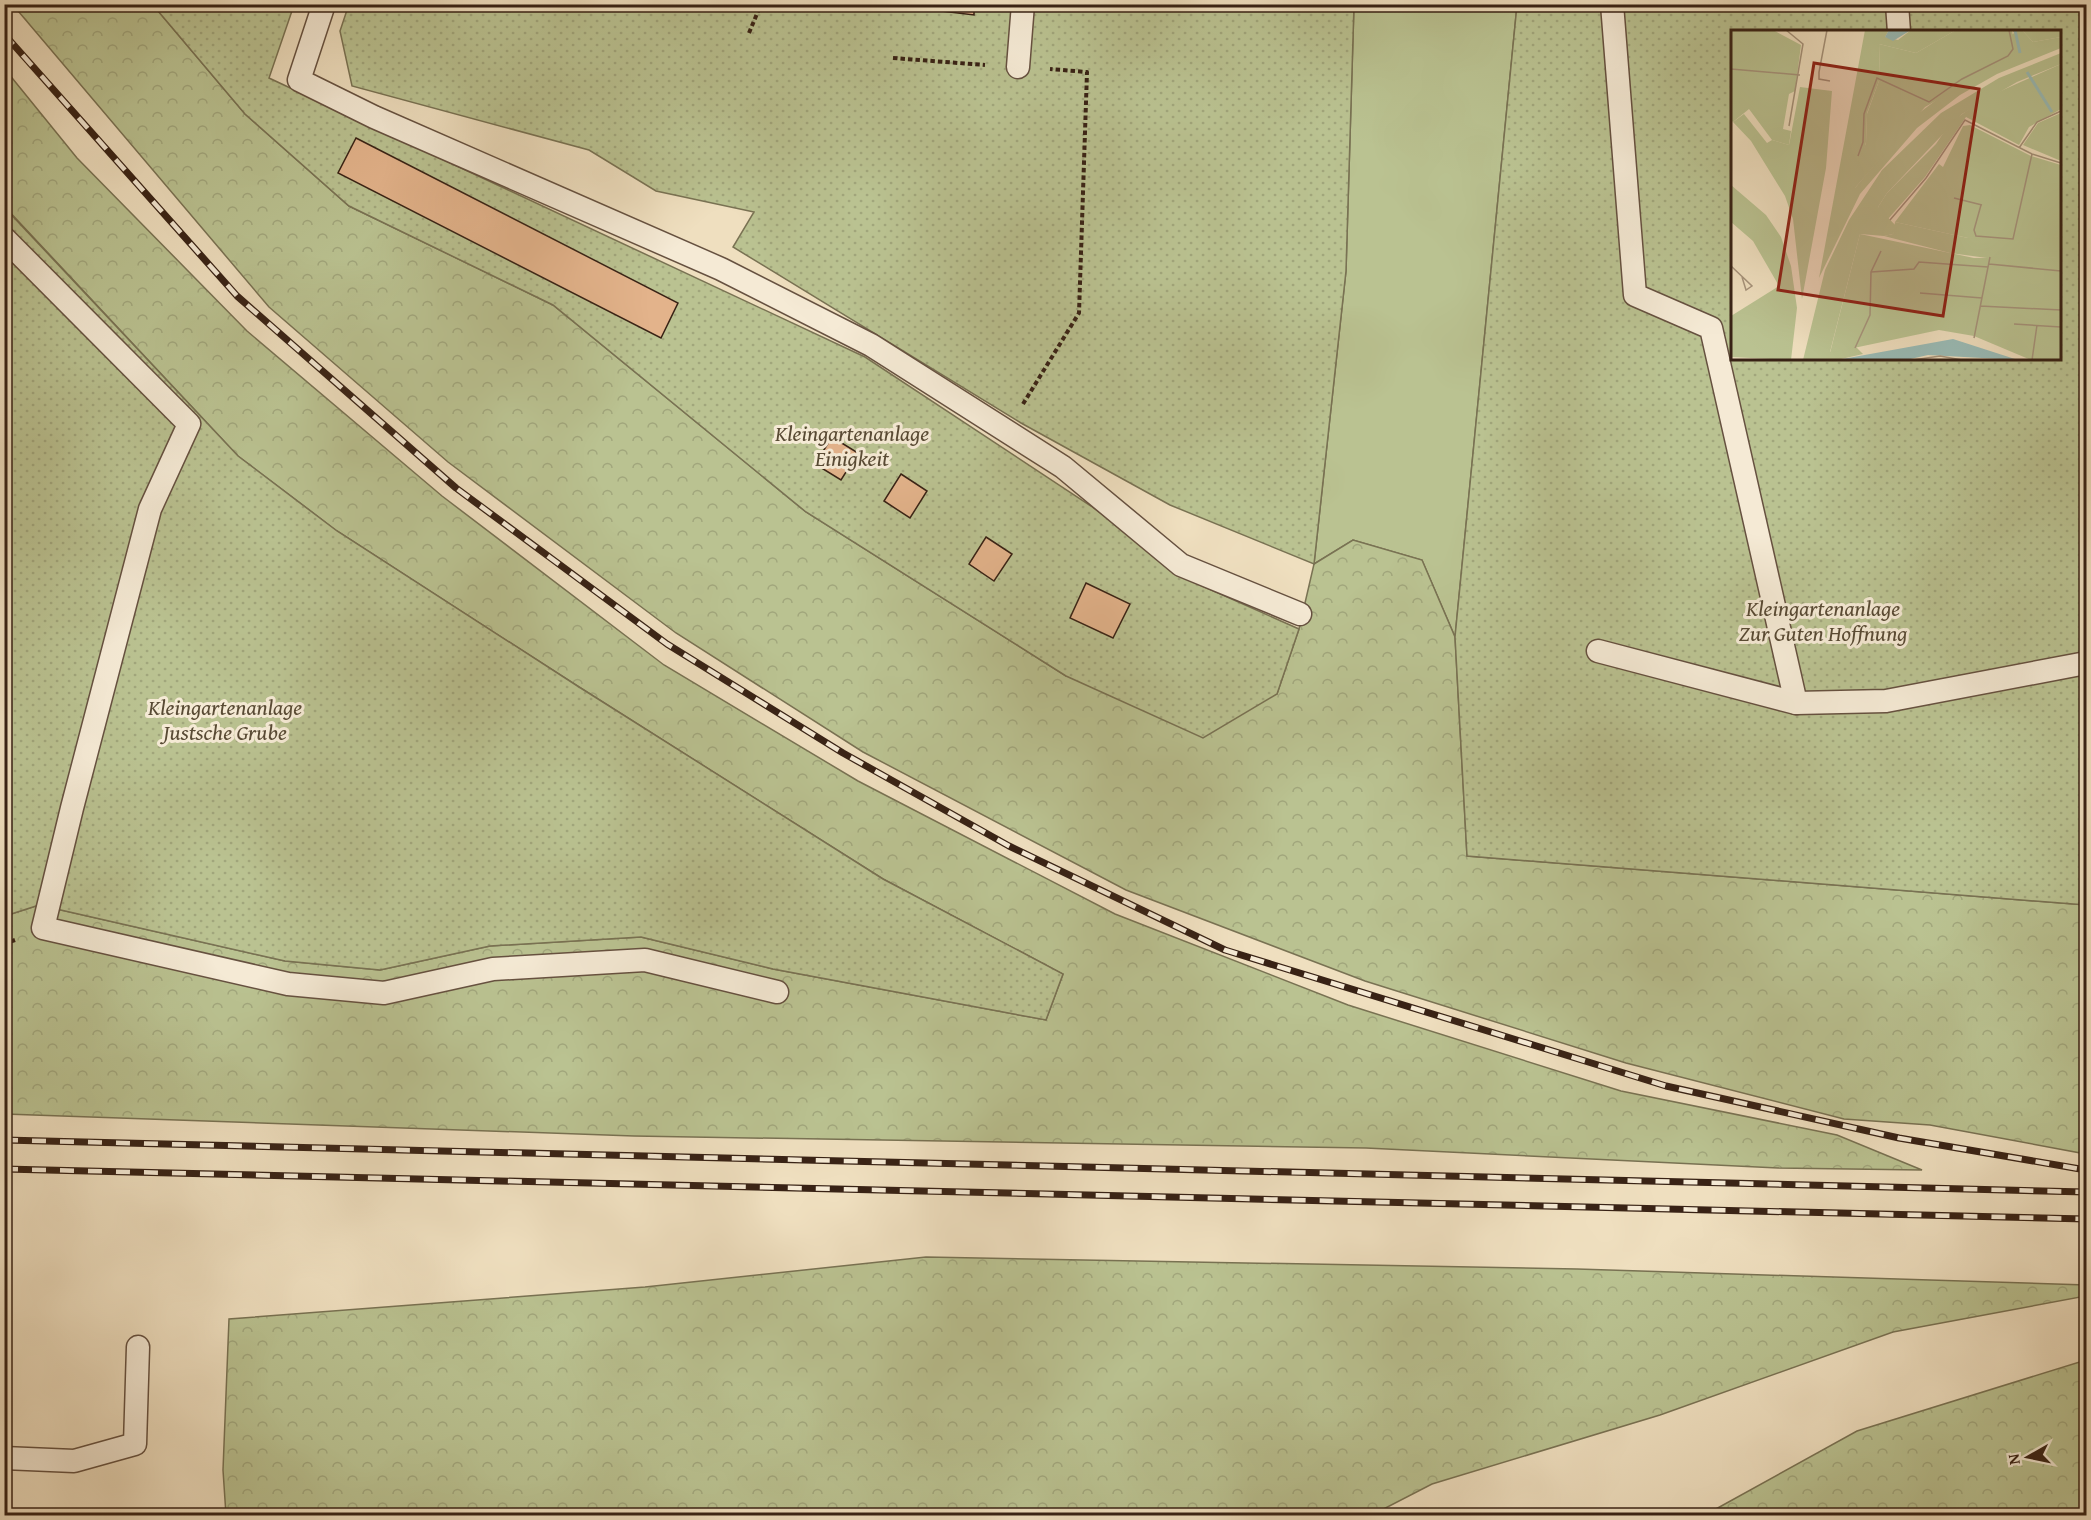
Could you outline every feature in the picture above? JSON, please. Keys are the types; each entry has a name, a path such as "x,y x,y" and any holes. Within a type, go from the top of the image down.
{"lane":[{"path":"324,4 299,80 374,117 721,269 871,345 1063,467 1181,565 1300,614"},
{"path":"1018,67 1023,4"},
{"path":"1612,4 1635,295 1711,328 1796,703"},
{"path":"1897,4 1899,30"},
{"path":"4,238 189,424 150,509 72,808 44,928 288,984 384,993 494,969 645,960 777,992"},
{"path":"1598,651 1796,703 1886,701 2086,663"},
{"path":"4,1458 74,1461 135,1444 138,1347"}],"path":[{"path":"749,33 761,4"},
{"path":"1007,431 1079,313 1087,72"}],"green space":[{"path":"349,4 1354,5 1346,271 1314,564 1170,505 1021,423 733,247 754,212 656,191 589,150 352,86 340,31"},
{"path":"13,5 153,5 245,114 349,206 553,305 806,512 1066,676 1277,694 1299,629 1314,564 1353,540 1422,560 1455,637 1467,856 2086,905 2086,1154 1930,1125 1844,1119 1626,1063 1365,981 1126,890 863,752 676,633 448,462 269,307"},
{"name":"Kleingartenanlage Einigkeit","path":"153,5 294,5 269,78 865,357 1091,506 1198,584 1299,629 1277,694 1203,738 1066,676 806,512 553,305 349,206 245,114"},
{"path":"1354,5 1517,5 1455,637 1422,560 1353,540 1314,564 1346,271"},
{"name":"Kleingartenanlage Zur Guten Hoffnung","path":"1517,5 2086,5 2086,905 1467,856 1455,637"},
{"path":"4,68 77,158 247,331 442,496 664,665 858,781 1115,914 1348,1005 1621,1091 1837,1135 1922,1170 1778,1168 1366,1148 634,1136 5,1114 5,916 39,905 285,961 380,970 490,946 641,937 773,969 1046,1020 1063,974 883,879 337,531 238,456 5,207"},
{"name":"Kleingartenanlage Justsche Grube","path":"4,207 238,456 337,531 883,879 1063,974 1046,1020 773,969 641,937 490,946 380,970 285,961 39,905 5,916"},
{"path":"926,1257 1577,1269 2086,1285 2086,1296 1893,1332 1660,1415 1432,1484 1372,1515 226,1515 223,1470 229,1319 645,1287"},
{"path":"2086,1360 2086,1515 1705,1515 1857,1431"}],"building":[{"path":"908,4 974,4 974,15 908,7"},
{"path":"356,138 678,303 661,338 338,173"},
{"path":"832,437 858,453 841,480 815,464"},
{"path":"901,474 927,491 910,518 884,501"},
{"path":"986,537 1012,554 994,581 969,564"},
{"path":"1086,583 1130,604 1113,638 1070,618"}],"railway":[{"path":"4,34 237,296 456,488 667,644 843,753 1009,846 1225,950 1666,1086 1899,1138 2086,1170"},
{"path":"4,1140 2086,1192"},
{"path":"4,1169 2086,1219"}]}
